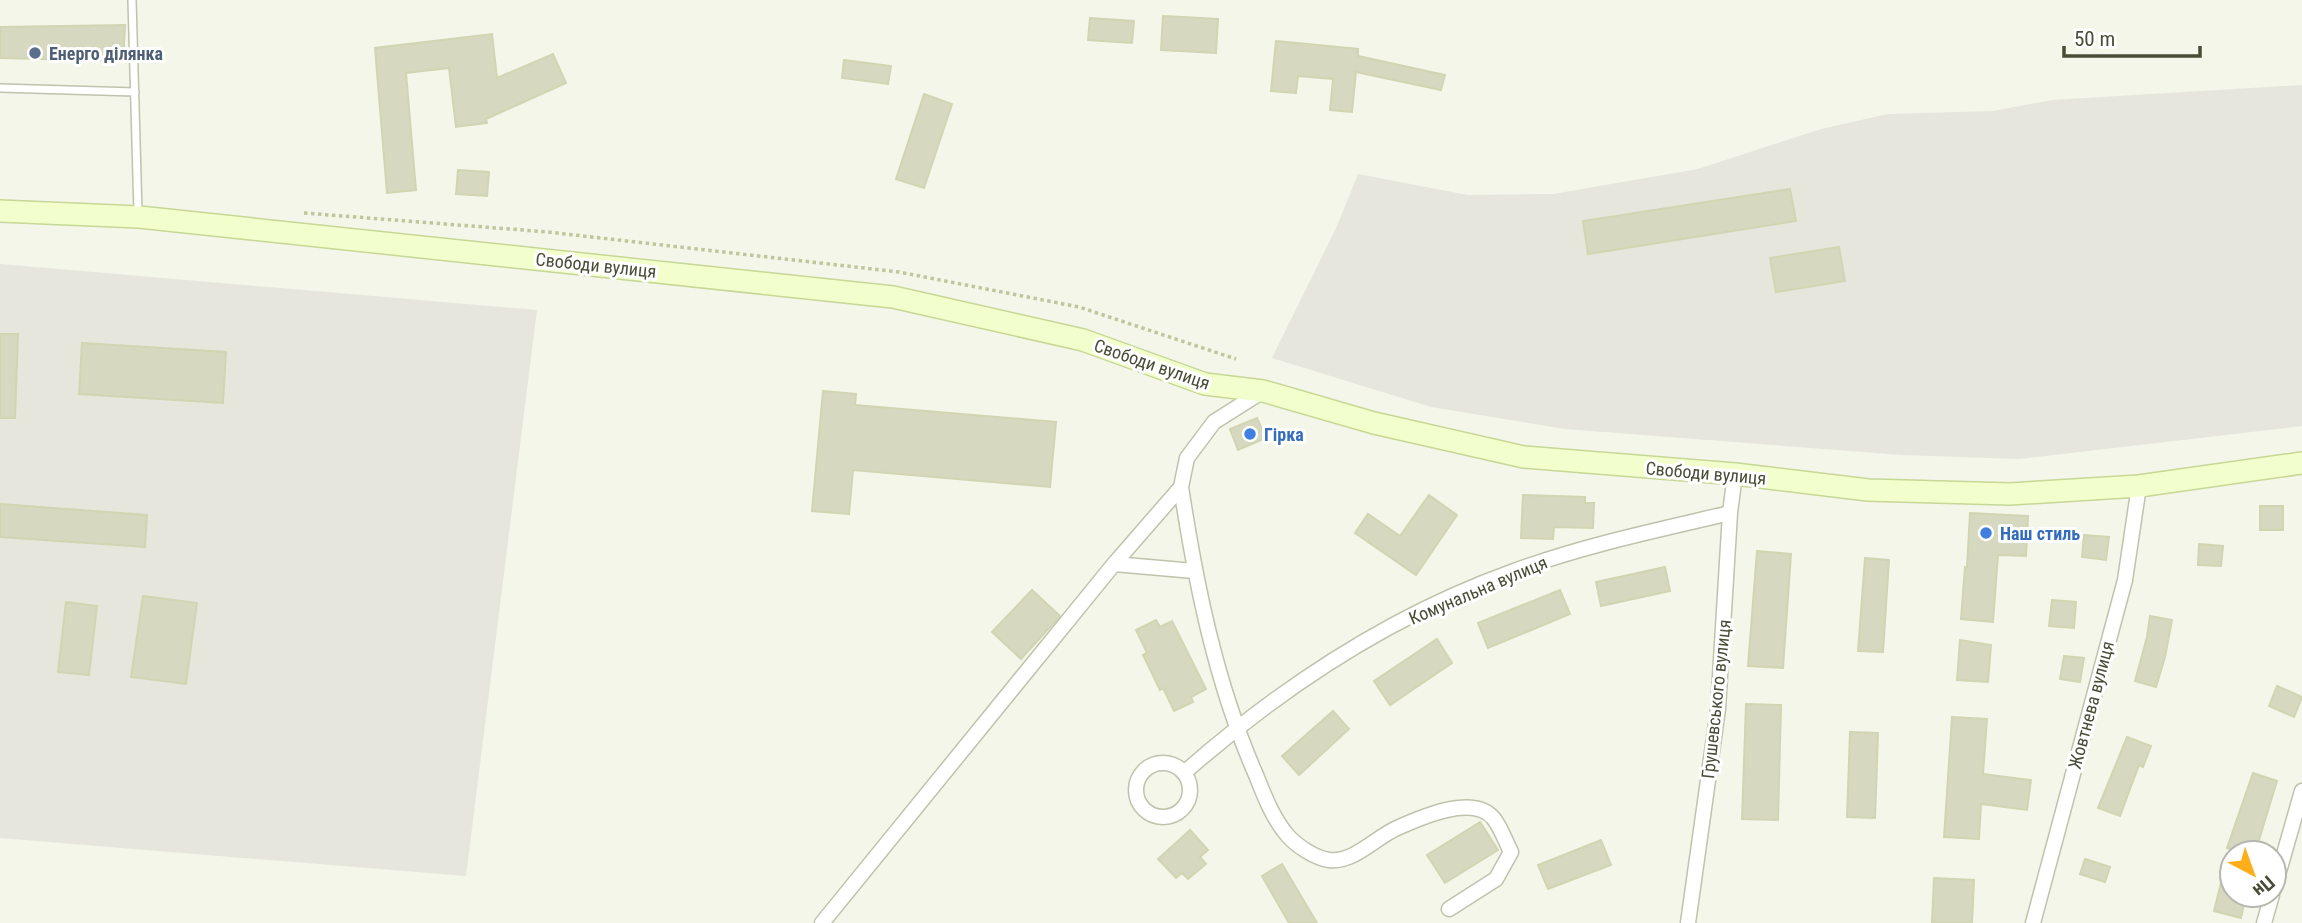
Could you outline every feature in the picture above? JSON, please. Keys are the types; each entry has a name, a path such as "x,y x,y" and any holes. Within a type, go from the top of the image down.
{"main road":[{"name":"Свободи вулиця","path":"0,211 139,217 893,297 1083,340 1205,384 1263,391 1374,423 1524,457 1735,474 1868,490 2010,494 2139,485 2302,463"}],"street":[{"path":"1263,391 1214,422 1187,458 1181,487 1194,571 1235,728 1268,803 1288,836 1306,851 1328,860 1347,858 1394,830 1452,808 1476,808 1493,817 1511,852 1496,879 1449,909"},
{"name":"Грушевського вулиця","path":"1688,923 1718,709 1730,513 1735,474"},
{"name":"Жовтнева вулиця","path":"2033,923 2125,580 2139,485"},
{"path":"822,923 1114,564 1181,487"},
{"name":"Комунальна вулиця","path":"1185,772 1235,728 1307,676 1425,608 1514,571 1609,541 1730,513"},
{"path":"1114,564 1194,571"},
{"path":"2288,840 2302,791"}],"lane":[{"path":"132,0 139,217"},
{"path":"0,88 135,92"}],"shaded area":[{"path":"2302,85 2302,426 2019,459 1902,455 1565,429 1431,407 1272,358 1337,226 1358,174 1468,195 1553,194 1698,169 1821,129 1888,114 1993,111 2052,100"},
{"path":"0,264 537,310 466,876 0,838"}],"building":[{"path":"1163,16 1218,19 1216,53 1161,50"},
{"path":"1090,18 1134,21 1132,43 1088,40"},
{"path":"125,25 123,61 0,58 0,27"},
{"path":"492,34 497,78 553,54 566,83 486,119 487,123 456,127 449,68 406,73 416,190 387,193 375,48"},
{"path":"1276,41 1358,49 1358,56 1445,75 1441,90 1356,72 1352,112 1330,110 1333,79 1298,76 1296,93 1271,91"},
{"path":"844,60 891,66 888,84 842,78"},
{"path":"924,94 952,104 924,188 896,179"},
{"path":"458,170 489,172 487,196 456,194"},
{"path":"1790,189 1796,221 1588,254 1583,221"},
{"path":"1839,247 1845,281 1776,292 1770,258"},
{"path":"0,334 18,334 15,418 0,418"},
{"path":"82,343 226,352 223,403 79,394"},
{"path":"823,391 856,394 855,405 1056,422 1050,487 853,470 849,514 812,511"},
{"path":"1257,418 1266,438 1238,450 1230,429"},
{"path":"1429,495 1457,515 1416,575 1355,533 1368,514 1400,536"},
{"path":"1523,495 1585,497 1585,503 1594,503 1593,528 1554,527 1553,539 1521,538"},
{"path":"0,504 147,515 145,547 0,537"},
{"path":"2260,506 2283,506 2283,530 2260,530"},
{"path":"1970,513 2028,516 2026,556 1998,555 1993,622 1961,619"},
{"path":"2084,535 2109,537 2106,560 2082,557"},
{"path":"2199,544 2223,546 2221,566 2198,565"},
{"path":"1757,551 1791,554 1783,668 1748,666"},
{"path":"1865,558 1889,560 1883,652 1858,651"},
{"path":"1665,567 1670,591 1601,606 1596,582"},
{"path":"1032,590 1060,616 1021,659 992,632"},
{"path":"1560,590 1570,614 1488,648 1478,623"},
{"path":"143,596 197,603 186,684 131,677"},
{"path":"2052,600 2076,602 2074,628 2049,626"},
{"path":"66,602 97,606 89,675 58,672"},
{"path":"2150,616 2172,620 2156,687 2135,681"},
{"path":"1156,620 1160,627 1172,621 1206,689 1191,697 1193,702 1174,711 1143,655 1147,653 1136,630"},
{"path":"1437,639 1452,663 1390,705 1374,681"},
{"path":"1960,640 1991,645 1988,682 1957,680"},
{"path":"2064,656 2084,658 2080,682 2060,679"},
{"path":"2277,686 2302,697 2294,717 2269,706"},
{"path":"1746,704 1781,705 1778,820 1742,819"},
{"path":"1333,711 1349,729 1299,775 1282,756"},
{"path":"1952,717 1987,719 1983,774 2031,780 2027,810 1981,804 1979,839 1944,837"},
{"path":"1850,732 1878,733 1875,818 1847,817"},
{"path":"2127,737 2151,746 2143,767 2139,765 2120,816 2098,808"},
{"path":"2253,773 2277,781 2259,839 2230,839"},
{"path":"1480,822 1498,850 1445,883 1427,855"},
{"path":"1190,830 1208,850 1200,857 1206,864 1188,879 1182,873 1176,878 1158,859"},
{"path":"1601,840 1611,865 1548,889 1538,865"},
{"path":"2085,859 2110,867 2105,882 2080,874"},
{"path":"1282,864 1317,923 1289,923 1262,876"},
{"path":"1934,878 1974,880 1972,923 1932,923"},
{"path":"2218,895 2218,909 2243,909 2241,918 2214,911"}],"place":[{"name":"Енерго ділянка","path":"35,53"},
{"name":"Гірка","path":"1250,434"},
{"name":"Наш стиль","path":"1986,533"}]}
